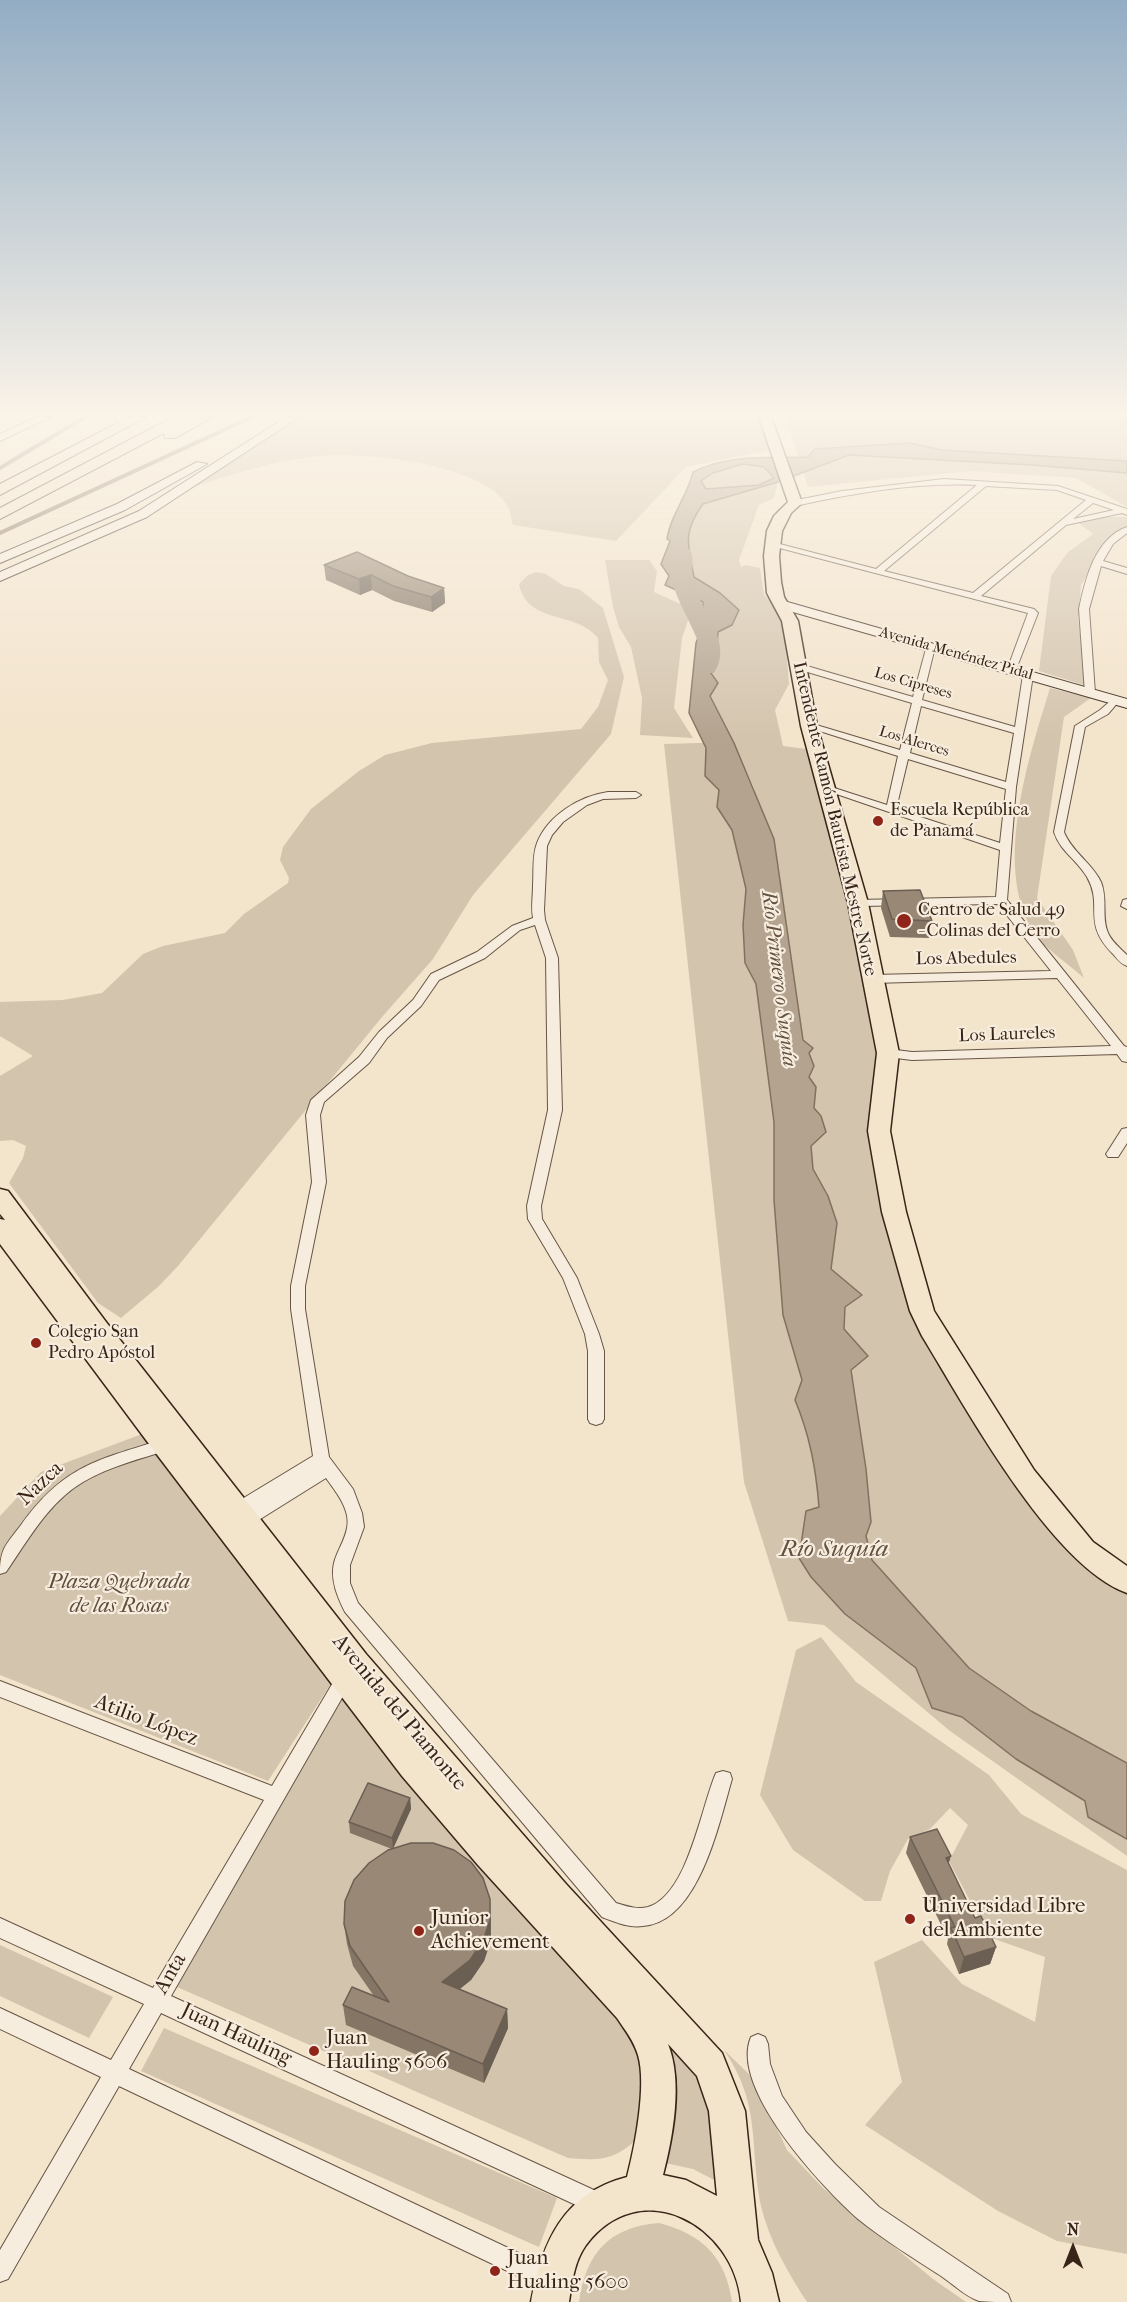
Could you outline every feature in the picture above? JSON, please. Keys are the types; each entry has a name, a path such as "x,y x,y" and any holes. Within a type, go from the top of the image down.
{"main road":[{"path":"0,560 82,524"},
{"path":"0,577 123,524"},
{"name":"Intendente Ramón Bautista Mestre Norte","path":"778,524 772,545 776,595 784,605 824,788 858,903 888,1053 879,1131 894,1212 913,1283 931,1330 1025,1478 1068,1535 1102,1566 1127,1581"},
{"name":"Avenida Menéndez Pidal","path":"784,605 1121,702"},
{"name":"Avenida del Piamonte","path":"0,1197 97,1328 356,1663 475,1804 710,2065 727,2111 740,2243"},
{"name":"Avenida del Piamonte","path":"0,1227 164,1446 413,1766 489,1854 629,2006 645,2031 656,2057 657,2108 653,2145 641,2190"},
{"path":"550,2291 562,2246 583,2218 610,2199 641,2190 673,2192 704,2205 730,2228 750,2260 762,2301"}],"street":[{"path":"877,572 935,524"},
{"path":"975,596 1061,524"},
{"path":"1090,693 1084,609 1086,596 1112,538 1127,530"},
{"path":"772,545 1031,611 1033,613 1012,670"},
{"path":"1099,563 1127,571"},
{"path":"891,809 906,755 930,647"},
{"name":"Los Cipreses","path":"797,666 1020,732"},
{"path":"1028,675 1011,787 1001,900 1125,1053"},
{"path":"1121,702 1080,726 1059,832 1064,846 1085,867 1097,887 1101,902 1099,927 1102,934 1127,962"},
{"name":"Los Alerces","path":"809,726 1011,787"},
{"path":"824,788 1004,848"},
{"path":"596,1419 596,1351 592,1334 570,1278 535,1219 534,1206 555,1110 552,958 537,908 540,856 543,841 549,831 587,801 600,796 636,795"},
{"path":"858,903 1001,900"},
{"path":"539,920 516,928 481,955 435,977 417,1003 383,1035 364,1060 318,1100 313,1115 319,1182 298,1286 297,1309 325,1464 347,1494 354,1513 356,1527 342,1565 342,1583 351,1607 609,1910 628,1918 654,1915 672,1903 694,1865 723,1779"},
{"name":"Los Abedules","path":"872,979 1060,974"},
{"name":"Los Laureles","path":"888,1053 912,1056 1125,1053"},
{"path":"1113,1154 1127,1132"},
{"name":"Nazca","path":"0,1567 35,1519 57,1493 74,1479 95,1468 164,1446"},
{"path":"242,1515 325,1464"},
{"name":"Anta","path":"0,2271 113,2072 344,1679"},
{"name":"Atilio López","path":"0,1689 275,1796"},
{"name":"Juan Hauling","path":"0,1928 157,1998 601,2205"},
{"path":"0,2018 113,2072 550,2291"},
{"path":"758,2044 760,2070 771,2094 792,2133 816,2160 869,2214 1000,2302"}],"green space":[{"path":"513,524 632,524 616,541"},
{"path":"691,524 752,524 739,560 741,567 746,565 760,568 764,595 779,609 784,623 789,684 775,710 783,746 814,750 888,1053 879,1117 922,1311 1025,1478 1127,1581 1127,1763 1031,1711 969,1668 872,1560 866,1536 871,1522 866,1469 851,1370 868,1355 844,1329 845,1307 831,1269 837,1223 828,1196 813,1169 811,1145 826,1132 821,1116 814,1108 816,1087 809,1077 777,858 753,786 735,746 704,744 719,790 717,807 732,830 746,889 743,925 745,963 756,984 774,1122 774,1200 783,1315 802,1380 795,1400 807,1428 815,1463 819,1508 845,1614 916,1668 932,1708 962,1717 1016,1759 1085,1802 1088,1817 1127,1839 1127,1856 950,1731 824,1625 788,1621 744,1482 664,744 733,742 710,696 713,679 708,669 717,647 720,593 694,577 688,539"},
{"path":"1080,524 1127,524 1127,528 1110,537 1081,585 1078,619 1087,686 1039,671 1051,576 1067,553 1093,534"},
{"path":"605,560 649,560 657,571 654,592 692,609 682,638 674,708 693,738 640,735 642,698 631,647 619,627 613,607"},
{"path":"536,572 546,574 564,586 579,589 603,608 624,677 611,734 473,895 433,959 382,1017 178,1266 159,1286 121,1318 98,1303 9,1183 23,1158 26,1146 13,1140 0,1141 0,1076 33,1056 0,1036 0,1002 63,1000 102,993 143,954 163,946 225,933 244,914 288,883 289,878 280,860 283,847 311,809 359,771 385,755 432,743 581,729 598,707 608,680 599,662 598,638 589,629 542,612 532,606 524,597 519,584 528,575"},
{"path":"1050,688 1091,698 1064,717 1037,898 1073,950 1084,978 1039,939 1024,913 1017,883 1015,850 1018,816 1032,747"},
{"name":"Plaza Quebrada de las Rosas","path":"142,1434 334,1679 268,1781 0,1675 0,1516 41,1472"},
{"name":"Universidad Libre del Ambiente","path":"821,1637 856,1682 989,1775 1021,1814 1127,1870 1127,2254 1057,2241 998,2211 865,2125 902,2082 874,1962 922,1940 962,1984 1035,2022 1045,1957 989,1937 949,1861 968,1825 950,1808 930,1829 908,1839 890,1871 881,1901 865,1901 793,1850 760,1795 796,1650"},
{"path":"341,1696 634,2034 643,2068 640,2136 623,2150 599,2159 568,2158 177,1987"},
{"path":"0,1945 113,1997 89,2038 0,1996"},
{"path":"164,2028 557,2198 539,2247 141,2071"},
{"path":"662,2031 708,2081 716,2181 693,2169 661,2162 673,2111 672,2082"},
{"path":"724,2050 753,2078 787,2150 823,2188 933,2279 966,2302 807,2302 780,2256 764,2219 749,2108 736,2070"},
{"path":"659,2223 688,2234 709,2250 718,2260 724,2272 732,2302 579,2302 587,2270 603,2246 626,2230"}],"water":[{"name":"Río Suquía","path":"671,524 691,524 688,539 694,577 720,593 739,610 732,625 718,632 717,647 708,669 718,683 710,696 734,743 774,839 803,1040 813,1048 809,1053 814,1066 809,1077 816,1087 814,1108 821,1116 826,1132 811,1146 813,1169 828,1196 837,1223 831,1269 862,1295 845,1307 844,1329 868,1356 851,1370 866,1469 871,1522 866,1536 872,1560 969,1668 1031,1711 1127,1763 1127,1839 1088,1817 1085,1801 1016,1759 962,1717 932,1708 916,1668 845,1614 811,1577 799,1558 806,1511 819,1507 812,1453 795,1400 802,1380 783,1315 774,1200 774,1122 756,984 745,963 743,925 746,889 732,830 717,807 719,790 705,776 706,748 689,713 696,643 702,627 703,602 665,585 669,576 661,564 670,541 667,539"}],"building":[{"path":"357,552 408,576 444,588 431,597 393,586 371,575 359,579 324,565"},
{"path":"920,890 932,921 892,919 883,891"},
{"path":"368,1783 410,1798 392,1838 349,1822"},
{"path":"937,1829 951,1856 946,1858 975,1918 981,1916 996,1947 964,1957 951,1928 955,1927 910,1837"},
{"name":"Junior Achievement","path":"411,1843 433,1843 454,1850 471,1862 483,1878 490,1899 490,1920 483,1941 470,1960 442,1982 507,2009 483,2064 343,2005 352,1987 389,2002 350,1946 344,1924 345,1901 354,1880 369,1863 388,1850"}],"waterway":[{"path":"0,533 19,524"},
{"name":"Río Primero o Suquía","path":"682,553 682,581 709,642 706,668"}],"place":[{"name":"Escuela República de Panamá","path":"878,821"},
{"name":"Centro de Salud 49 - Colinas del Cerro","path":"904,921"},
{"name":"Colegio San Pedro Apóstol","path":"36,1343"},
{"name":"Universidad Libre del Ambiente","path":"910,1919"},
{"name":"Junior Achievement","path":"419,1931"},
{"name":"Juan Hauling 5606","path":"314,2051"},
{"name":"Juan Hualing 5600","path":"495,2271"}]}
